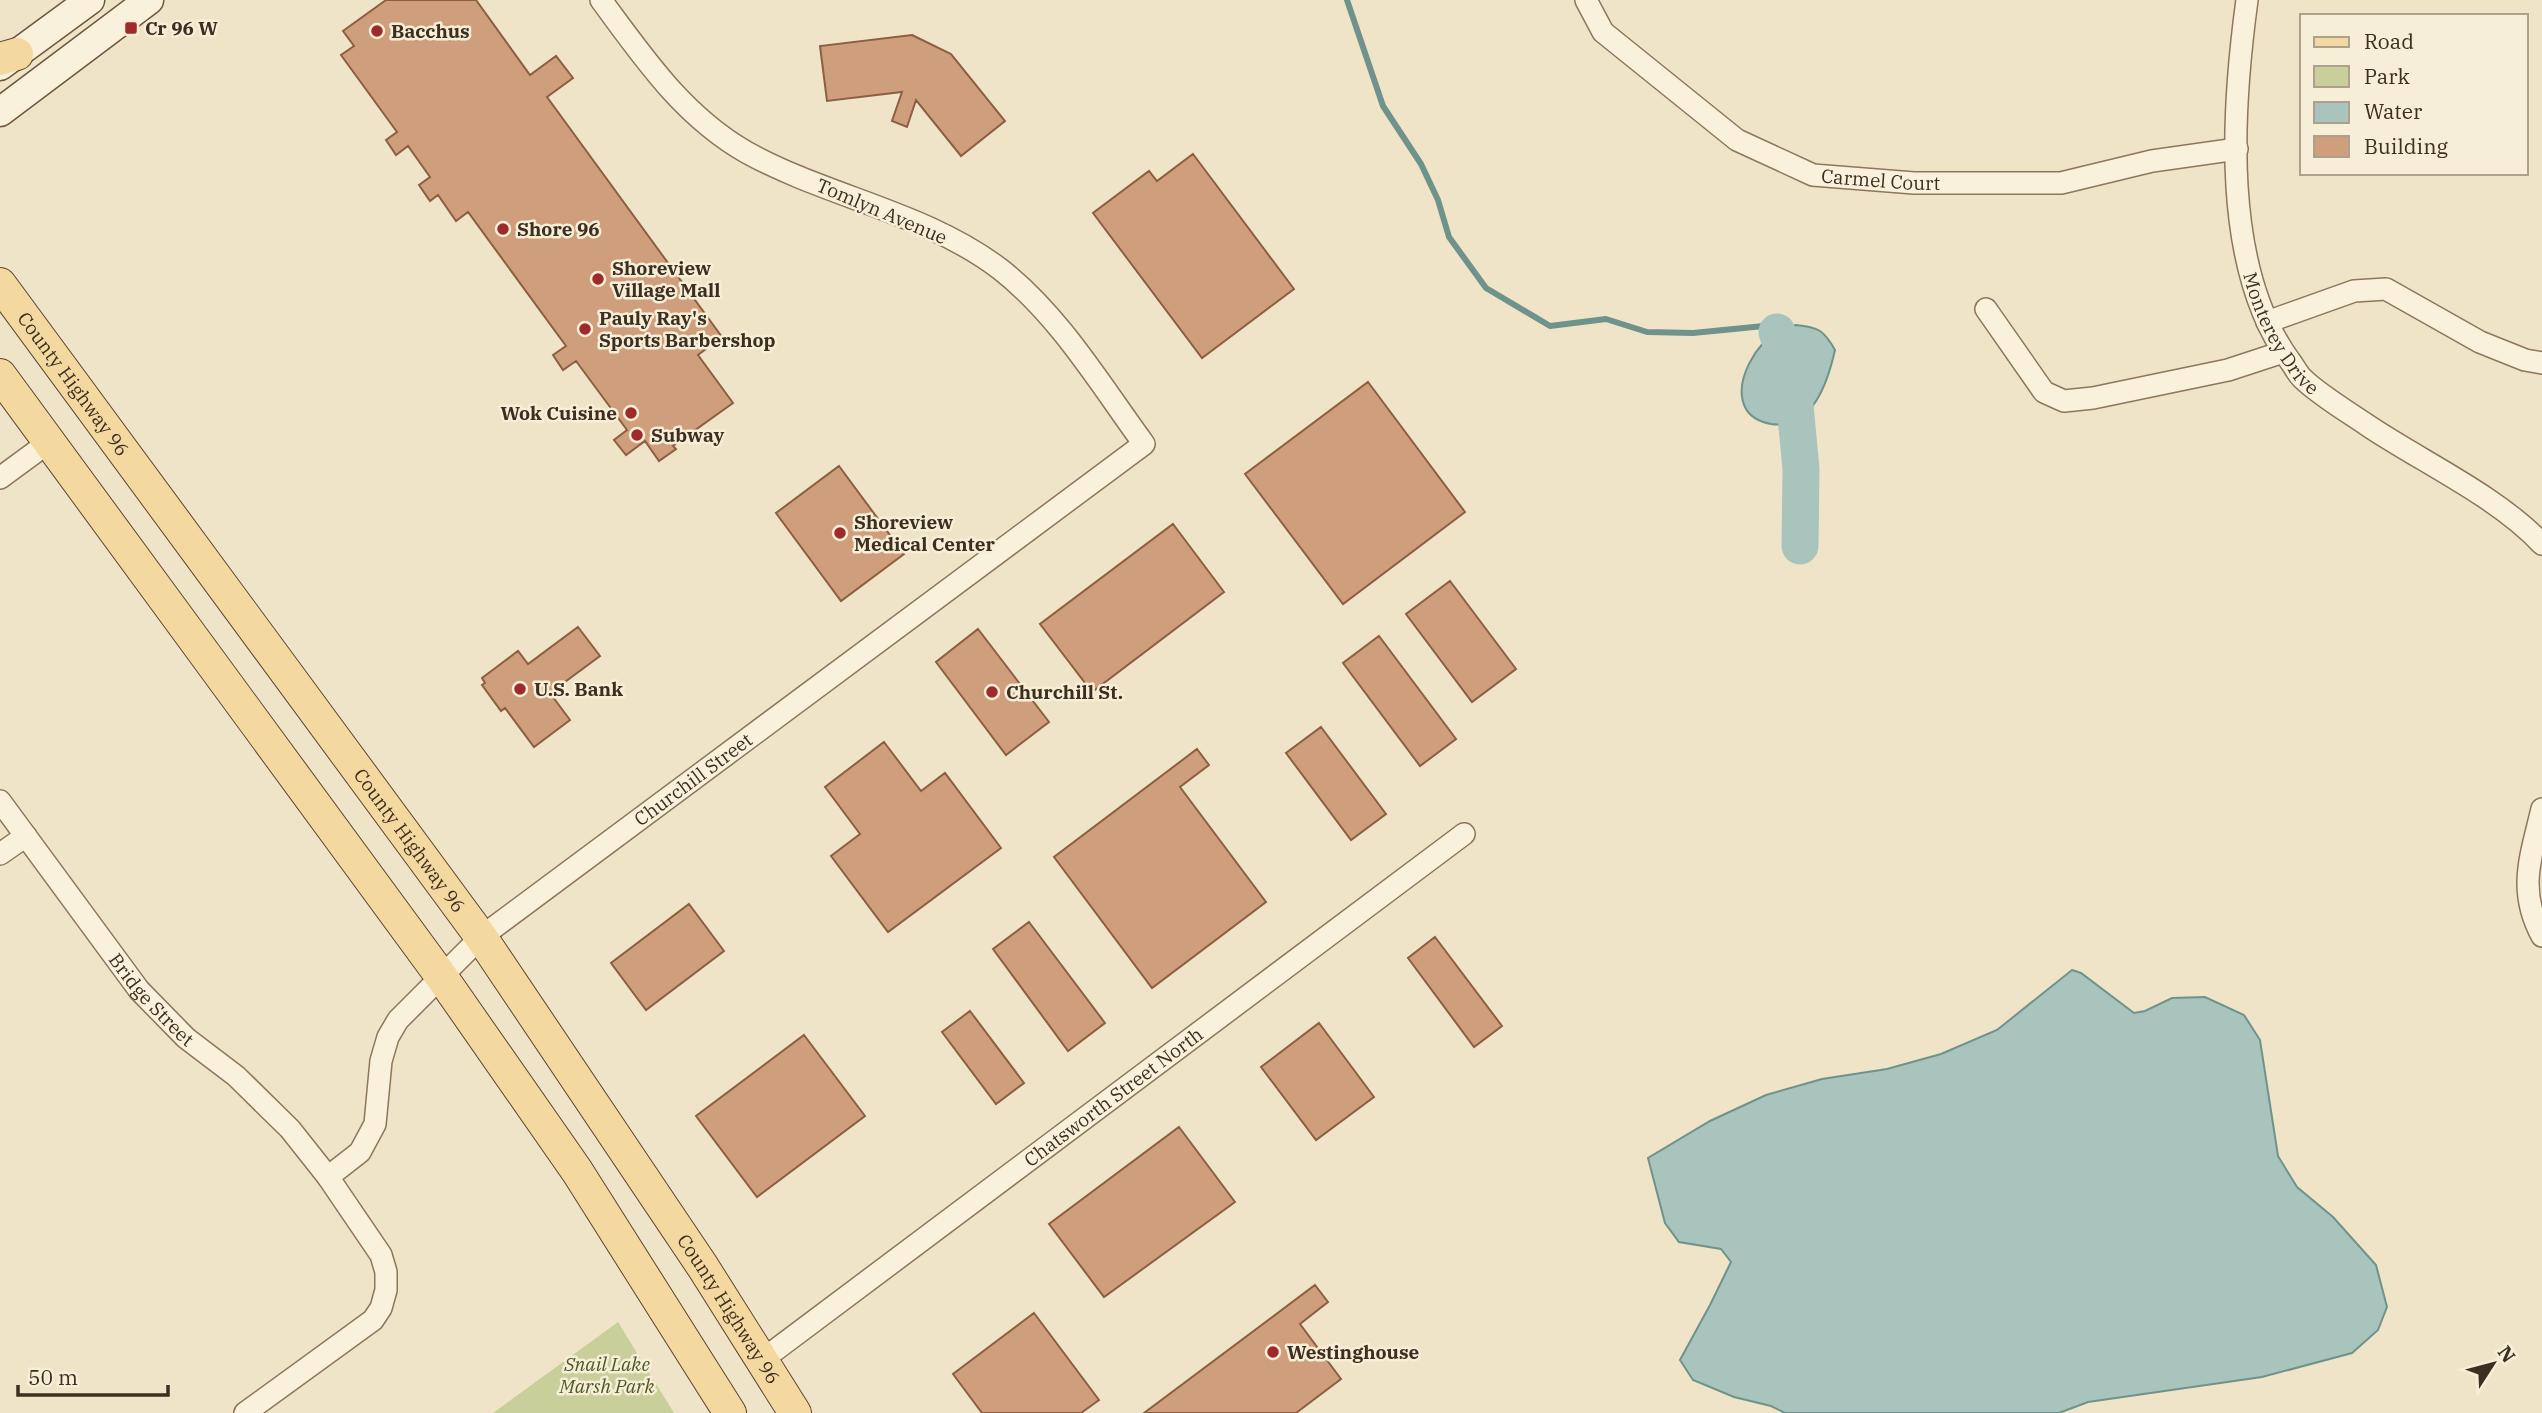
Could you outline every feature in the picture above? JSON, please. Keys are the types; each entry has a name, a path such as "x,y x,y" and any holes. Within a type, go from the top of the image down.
{"main road":[{"path":"5,60 90,0"},
{"path":"0,113 149,0"},
{"name":"County Highway 96","path":"0,284 481,937 703,1267 795,1413"},
{"path":"0,376 441,976 577,1171 730,1413"}],"street":[{"name":"Tomlyn Avenue","path":"601,0 676,98 709,127 745,151 787,172 924,226 963,245 999,269 1033,299 1063,334 1144,444"},
{"name":"Carmel Court","path":"1586,0 1603,32 1737,140 1813,175 1914,183 2062,183 2152,161 2237,149"},
{"name":"Monterey Drive","path":"2247,0 2239,60 2237,149 2241,230 2252,285 2275,340 2302,378 2367,425 2516,518 2542,544"},
{"path":"2267,322 2354,291 2386,289 2480,342 2525,360 2542,363"},
{"path":"1986,309 2044,392 2064,401 2092,398 2228,370 2283,352"},
{"path":"0,478 49,442"},
{"name":"Churchill Street","path":"328,1177 360,1153 375,1124 381,1061 388,1037 398,1020 481,937 1144,444"},
{"name":"Bridge Street","path":"0,801 138,990 186,1038 245,1085 290,1129 328,1177"},
{"path":"2542,809 2526,882 2534,920 2542,936"},
{"name":"Chatsworth Street North","path":"762,1360 1464,834"},
{"path":"0,854 26,836"},
{"path":"245,1413 359,1331 373,1320 381,1308 386,1290 386,1272 380,1255 328,1177"}],"green space":[{"name":"Snail Lake Marsh Park","path":"618,1322 674,1413 493,1413"}],"water":[{"path":"1796,325 1820,331 1831,343 1835,350 1828,375 1816,401 1798,419 1786,424 1763,422 1753,417 1745,407 1742,386 1745,374 1749,363 1771,335 1780,329"},
{"path":"2072,970 2081,973 2134,1013 2145,1011 2172,998 2205,997 2244,1015 2260,1040 2278,1156 2297,1187 2333,1217 2376,1265 2387,1307 2378,1330 2352,1353 2262,1377 2088,1402 2059,1413 1785,1413 1771,1406 1734,1397 1693,1380 1680,1360 1731,1262 1721,1249 1679,1242 1665,1223 1648,1158 1710,1121 1766,1095 1822,1079 1887,1069 1941,1054 1997,1030"}],"building":[{"name":"Shoreview Village Mall","path":"386,0 476,0 530,75 556,56 573,78 547,97 722,337 698,355 733,403 673,446 676,449 659,461 645,441 626,455 614,440 627,430 576,361 563,370 553,355 566,346 468,212 456,221 438,195 430,201 419,185 430,177 408,146 396,155 386,140 397,132 341,55 354,46 343,31"},
{"path":"912,35 951,54 1005,121 961,156 916,100 907,127 892,121 902,92 827,101 820,46"},
{"path":"1193,154 1294,289 1202,358 1093,213 1149,171 1157,181"},
{"path":"1368,382 1465,512 1343,604 1245,474"},
{"name":"Shoreview Medical Center","path":"839,466 904,554 841,601 776,513"},
{"path":"1173,524 1224,592 1092,692 1040,624"},
{"path":"1450,581 1516,669 1472,702 1406,614"},
{"name":"U.S. Bank","path":"578,627 600,656 550,693 570,720 534,747 505,708 501,711 482,685 485,683 482,678 518,651 528,664"},
{"name":"Churchill St.","path":"978,629 1049,722 1006,755 936,662"},
{"path":"1379,636 1456,739 1420,766 1343,663"},
{"path":"1321,727 1386,814 1351,840 1286,753"},
{"path":"884,742 921,791 945,773 1001,848 888,932 831,856 860,834 825,787"},
{"path":"1197,749 1209,765 1180,787 1266,902 1152,988 1054,857"},
{"path":"689,904 724,951 646,1010 611,963"},
{"path":"1029,922 1105,1023 1068,1051 993,949"},
{"path":"1435,937 1502,1026 1474,1047 1408,958"},
{"path":"970,1011 1024,1083 996,1104 942,1032"},
{"path":"1319,1023 1374,1097 1316,1140 1261,1067"},
{"path":"804,1035 865,1116 757,1197 696,1116"},
{"path":"1179,1127 1235,1202 1104,1297 1049,1224"},
{"name":"Westinghouse","path":"1315,1285 1328,1302 1300,1324 1341,1379 1296,1413 1144,1413"},
{"path":"1034,1313 1099,1400 1081,1413 982,1413 953,1374"}],"waterway":[{"path":"1347,0 1383,106 1421,164 1438,200 1449,237 1486,288 1550,326 1606,319 1647,332 1693,333 1764,326 1777,332"},
{"path":"1777,332 1792,374 1801,469 1800,546"}],"place":[{"name":"Cr 96 W","path":"131,28"},
{"name":"Bacchus","path":"377,31"},
{"name":"Shore 96","path":"503,229"},
{"name":"Shoreview Village Mall","path":"598,279"},
{"name":"Pauly Ray's Sports Barbershop","path":"585,329"},
{"name":"Wok Cuisine","path":"631,413"},
{"name":"Subway","path":"637,435"},
{"name":"Shoreview Medical Center","path":"840,533"},
{"name":"U.S. Bank","path":"520,689"},
{"name":"Churchill St.","path":"992,692"},
{"name":"Westinghouse","path":"1273,1352"}]}
